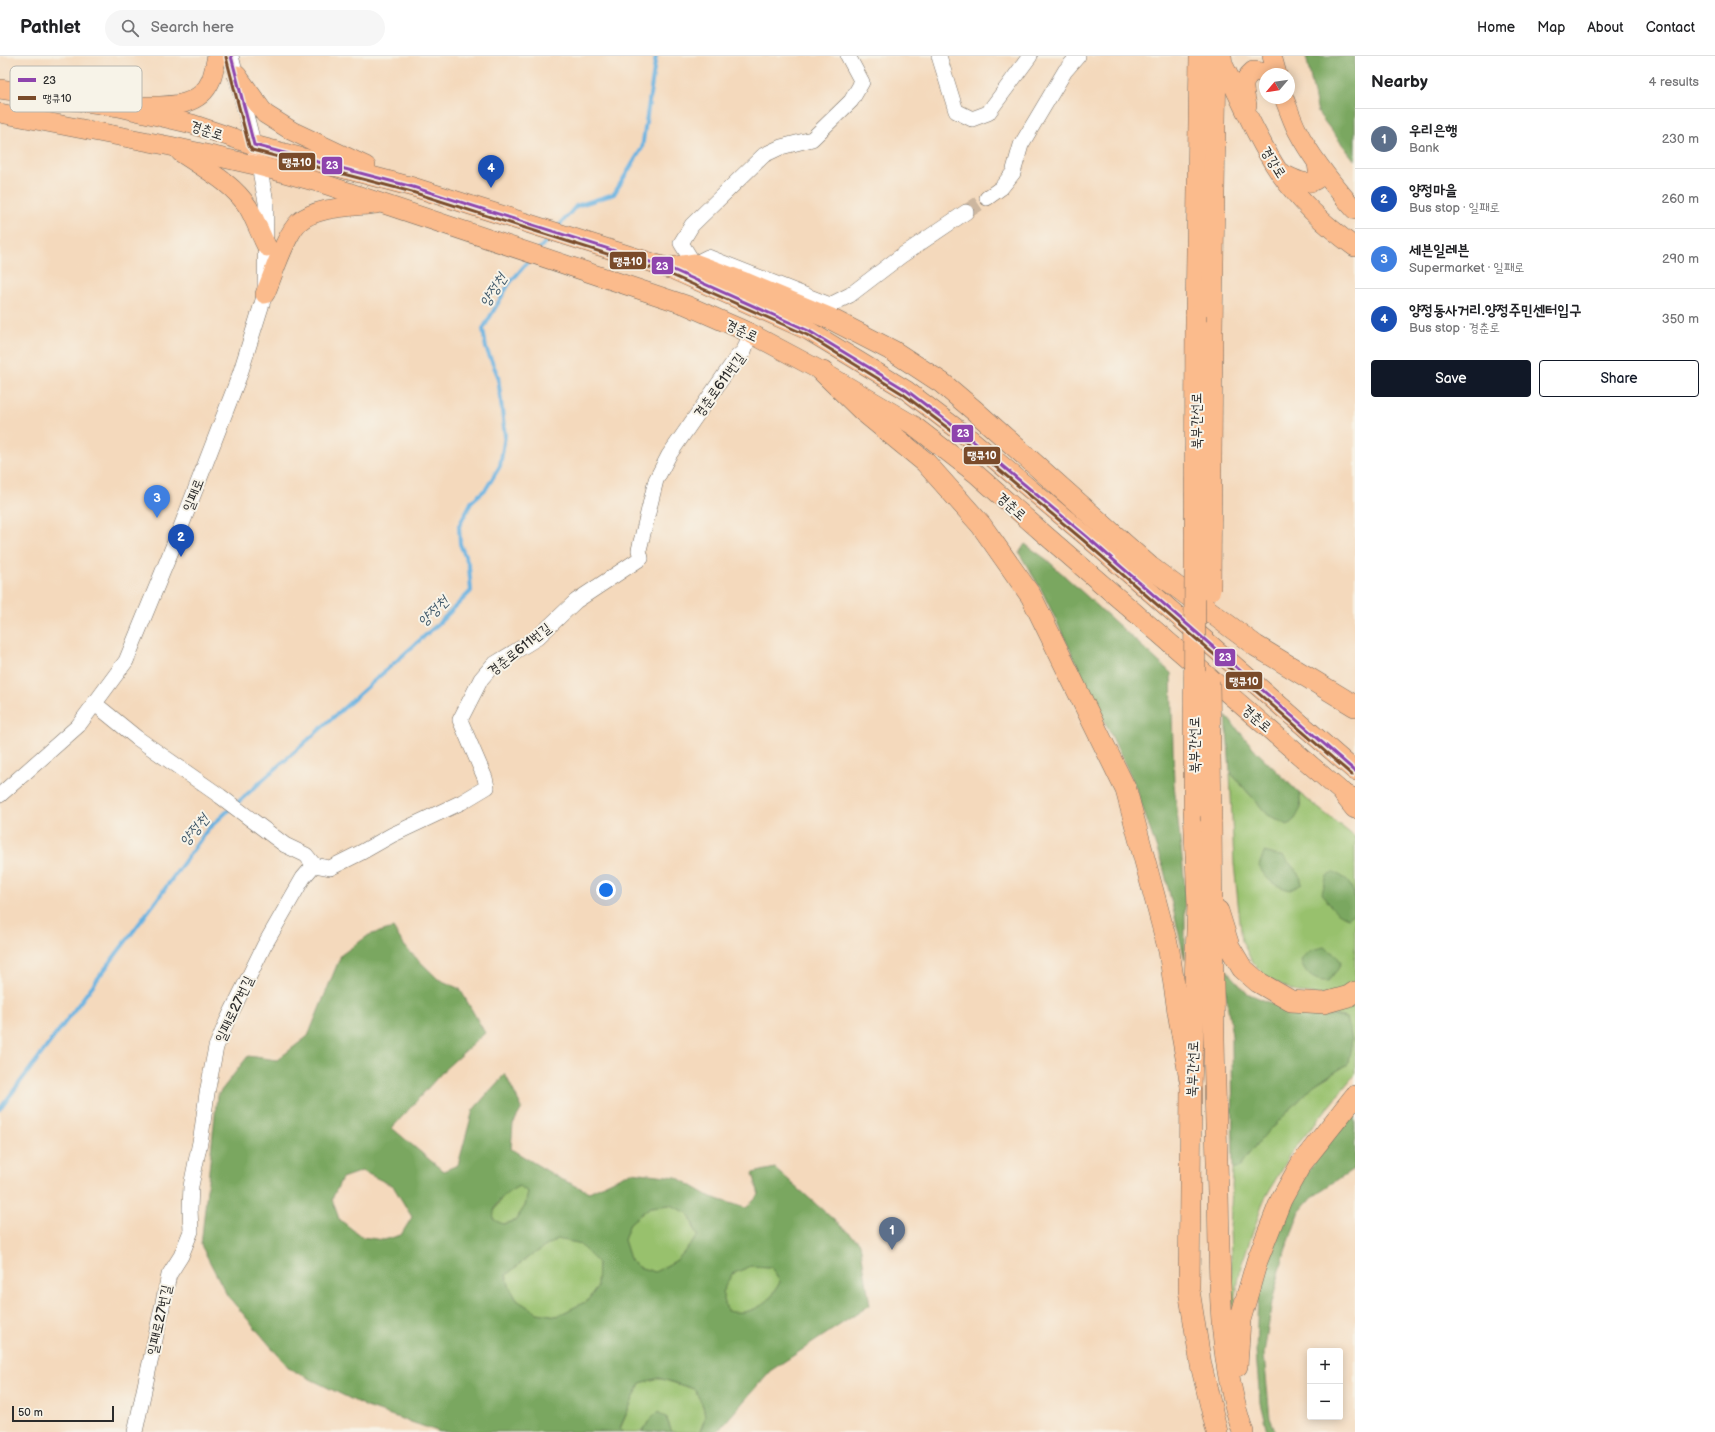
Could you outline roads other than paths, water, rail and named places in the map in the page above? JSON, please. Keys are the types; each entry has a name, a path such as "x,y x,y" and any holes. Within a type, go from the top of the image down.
{"highway":[{"name":"북부간선로","path":"1200,56 1212,330 1209,679 1211,890 1217,1172 1222,1326 1233,1404 1243,1432"},
{"name":"북부간선로","path":"1216,56 1205,177 1196,316 1194,808 1198,904 1191,1086 1189,1290 1201,1365 1217,1432"},
{"path":"670,268 694,264 816,312 893,351 942,383 1150,567 1256,646 1355,706"},
{"path":"823,372 863,411 925,462 981,525 1030,596 1126,790 1169,951 1191,1086"},
{"path":"1211,890 1229,946 1242,968 1258,982 1291,1001 1324,1003 1349,996 1355,992"},
{"path":"1233,1404 1240,1320 1267,1233 1281,1200 1300,1164 1355,1096"}],"main road":[{"path":"142,106 177,105 198,98 210,82 217,56"},
{"name":"경강로","path":"1222,56 1223,64 1250,120 1279,172 1302,201 1355,247"},
{"path":"1272,56 1275,68"},
{"path":"1250,120 1243,84 1247,76 1253,71 1259,72"},
{"path":"236,75 265,114 292,131 413,187"},
{"name":"경춘로","path":"0,89 10,91"},
{"path":"1287,104 1297,129 1317,163 1355,210"},
{"name":"경춘로","path":"140,112 192,124 254,145 413,187 670,268 809,332 906,390 968,438 1086,536 1355,771"},
{"name":"경춘로","path":"0,113 170,146 259,166 320,183 522,249 686,305 750,333 823,372 913,425 975,472 1043,533 1351,800"},
{"path":"170,146 217,177 232,189 247,206 267,247"},
{"path":"1279,172 1309,183 1315,182 1319,177 1317,163"},
{"path":"265,294 287,238 299,222 314,214 334,208 384,204"}],"street":[{"name":"일패로","path":"0,795 78,726 126,660 180,532 240,374 265,294 264,274 267,247 266,202 254,145 231,56"},
{"path":"848,56 862,82 851,101 812,140 781,147 764,155 692,225 681,243 694,264 708,257 830,305 850,295 901,256 966,212"},
{"path":"939,56 956,111 972,119 988,113 1030,56"},
{"path":"988,198 1001,188 1013,173 1021,145 1065,71 1078,56"},
{"name":"경춘로611번길","path":"314,865 330,868 392,835 462,802 487,787 485,778 460,720 470,697 481,679 493,666 537,638 576,601 641,558 638,550 656,480 669,455 737,357 744,351 750,333"},
{"path":"94,703 137,738 285,845 306,855 314,865"},
{"name":"일패로27번길","path":"135,1432 169,1275 181,1256 191,1232 191,1186 216,1047 227,1021 264,946 303,878 314,865"}],"waterway":[{"name":"양정천","path":"558,227 576,206 614,194 642,148 656,56"},
{"name":"양정천","path":"538,250 551,236"},
{"name":"양정천","path":"236,804 438,624 471,591 469,566 460,544 459,526 472,501 486,489 500,466 505,436 498,376 486,348 483,329 509,284 531,258"},
{"name":"양정천","path":"0,1109 208,829 231,808"}],"tunnel":[{"path":"966,212 987,198"}],"place":[{"name":"양정동사거리.양정주민센터입구","path":"491,188"},
{"name":"세븐일레븐","path":"157,518"},
{"name":"양정마을","path":"181,557"},
{"name":"우리은행","path":"892,1250"}]}
